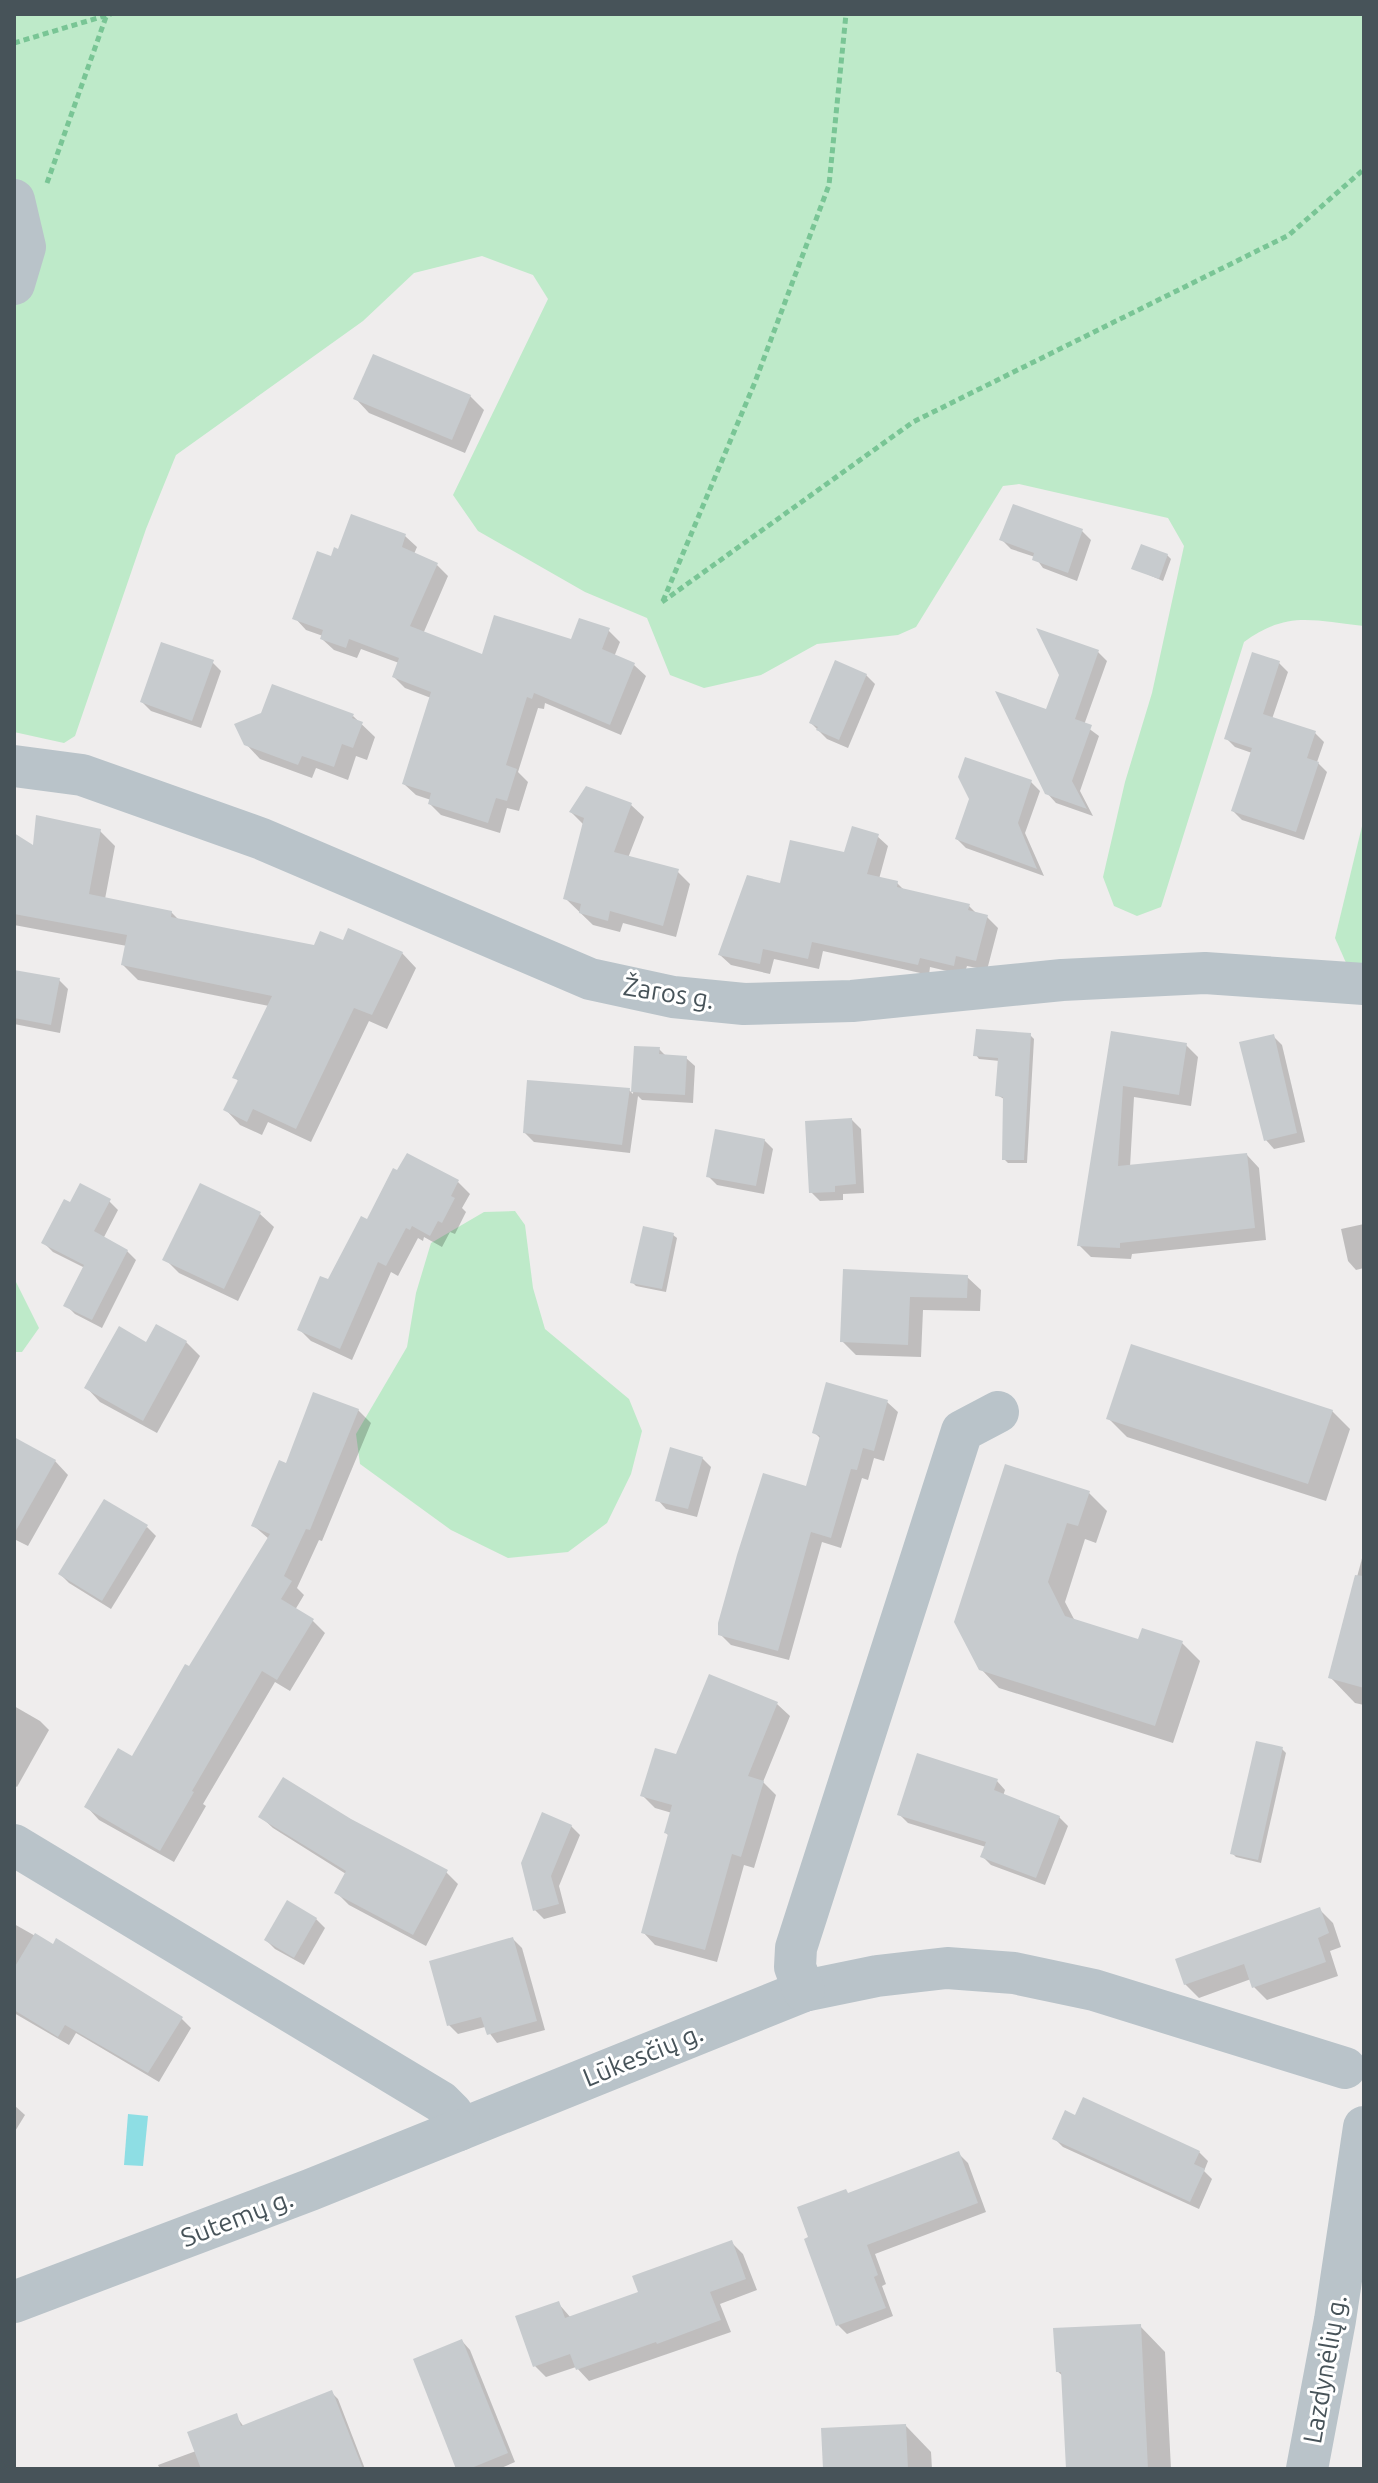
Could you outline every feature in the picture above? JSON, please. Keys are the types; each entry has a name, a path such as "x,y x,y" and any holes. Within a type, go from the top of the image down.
{"street":[{"path":"14,284 25,247 30,195"},
{"name":"Žaros g.","path":"14,766 82,775 97,780 262,839 590,979 673,997 744,1004 852,1001 1062,980 1190,974 1364,984"},
{"path":"804,1991 795,1967 796,1948 962,1431 998,1412"},
{"path":"14,1845 441,2102 452,2113 459,2130"},
{"name":"Lūkesčių g.","path":"459,2130 804,1991 877,1976 947,1968 1014,1973 1094,1990 1355,2058"},
{"path":"1355,2058 1345,2084 1353,2099 1364,2106"},
{"name":"Lazdynėlių g.","path":"1307,2469 1335,2320 1364,2127"},
{"name":"Sutemų g.","path":"14,2302 459,2130"}],"path":[{"path":"14,43 108,14"},
{"path":"30,195 108,14"},
{"path":"846,14 829,185 755,382 662,602 913,422 1289,235 1364,169"}],"green space":[{"path":"14,14 1364,14 1364,626 1301,620 1274,625 1244,642 1161,907 1137,916 1114,906 1103,877 1125,782 1152,693 1184,546 1168,518 1019,484 1003,486 916,627 898,635 817,644 761,675 704,688 670,675 647,618 585,592 478,531 453,495 548,299 533,275 482,256 414,273 363,321 176,455 146,529 75,736 64,743 14,732"},
{"path":"1364,818 1364,966 1347,965 1335,938"},
{"path":"515,1211 525,1225 533,1288 545,1329 629,1399 642,1431 631,1474 607,1523 568,1552 508,1558 451,1530 360,1464 356,1434 407,1347 416,1293 431,1243 484,1212"},
{"path":"14,1278 39,1328 22,1352 14,1352"}],"water":[{"path":"128,2114 148,2116 143,2166 124,2165"}],"building":[{"path":"373,354 471,395 452,440 353,399"},
{"path":"1013,504 1083,529 1068,573 1032,560 1034,553 999,540"},
{"path":"351,514 406,534 402,547 438,563 410,626 482,654 494,615 571,639 579,618 610,628 602,649 635,663 610,725 534,693 532,699 527,697 506,765 517,769 507,801 496,798 488,823 428,804 431,793 402,784 431,692 392,677 399,658 349,639 346,648 320,639 323,630 292,619 317,551 331,556 334,547 338,549"},
{"path":"1141,544 1168,554 1159,579 1131,569"},
{"path":"1036,628 1099,650 1075,719 1092,725 1072,781 1087,809 1045,794 995,691 1046,709 1059,675"},
{"path":"161,642 214,660 192,721 140,702"},
{"path":"1252,652 1280,661 1263,714 1316,731 1307,758 1319,762 1296,832 1231,811 1252,748 1224,739"},
{"path":"835,660 867,674 839,740 816,730 818,727 809,723"},
{"path":"272,684 354,714 352,718 363,722 353,748 342,744 334,767 302,756 298,765 244,745 234,724 261,713"},
{"path":"965,757 1032,780 1018,823 1037,869 955,839 969,799 958,777"},
{"path":"586,786 632,803 614,852 679,869 663,926 610,911 608,921 579,913 581,904 563,899 584,818 569,812"},
{"path":"36,815 101,829 89,894 172,911 171,917 314,945 320,931 343,940 348,928 403,952 372,1015 354,1008 296,1129 253,1109 247,1122 223,1110 238,1080 232,1078 272,996 121,965 127,935 14,914 14,833 33,845"},
{"path":"852,826 879,834 867,874 898,881 897,887 970,904 968,910 988,915 976,961 956,956 954,966 920,958 918,965 812,942 808,959 763,949 760,964 718,955 747,875 780,883 790,840 844,852"},
{"path":"14,970 60,978 51,1025 14,1018"},
{"path":"976,1029 1031,1033 1024,1160 1002,1160 1003,1097 995,1096 998,1058 973,1056"},
{"path":"1111,1031 1187,1043 1179,1095 1123,1086 1118,1166 1247,1153 1255,1228 1120,1243 1120,1248 1077,1246"},
{"path":"1274,1034 1297,1133 1264,1141 1239,1042"},
{"path":"634,1046 660,1047 659,1054 687,1056 685,1095 631,1092"},
{"path":"527,1080 630,1088 622,1145 523,1133"},
{"path":"852,1118 856,1184 835,1186 835,1192 809,1193 805,1121"},
{"path":"715,1129 765,1139 756,1186 706,1177"},
{"path":"407,1153 459,1180 451,1196 455,1198 442,1223 438,1221 430,1236 412,1226 410,1230 406,1228 386,1266 378,1262 340,1349 297,1330 320,1276 328,1279 361,1216 367,1219 393,1168 397,1170"},
{"path":"80,1183 111,1199 94,1231 128,1250 92,1320 63,1306 84,1265 41,1243 64,1199 70,1202"},
{"path":"200,1183 261,1212 224,1289 162,1260"},
{"path":"643,1226 674,1233 662,1289 630,1283"},
{"path":"843,1269 968,1275 967,1298 910,1297 908,1345 840,1342"},
{"path":"156,1324 187,1341 143,1421 84,1388 119,1326 146,1342"},
{"path":"1131,1344 1333,1410 1308,1484 1106,1419"},
{"path":"826,1382 888,1400 874,1451 863,1448 857,1470 851,1469 831,1538 811,1532 778,1651 718,1635 718,1623 763,1473 806,1486 820,1436 812,1433"},
{"path":"313,1392 359,1409 310,1530 306,1529 284,1576 292,1581 281,1599 314,1619 277,1680 262,1671 160,1851 84,1807 118,1748 132,1756 185,1664 189,1666 270,1534 251,1526 279,1460 286,1463"},
{"path":"14,1437 56,1460 14,1534"},
{"path":"670,1447 703,1457 688,1509 655,1501"},
{"path":"1005,1464 1090,1491 1078,1526 1067,1523 1048,1582 1065,1616 1138,1639 1142,1628 1183,1641 1155,1726 979,1670 954,1622"},
{"path":"104,1499 148,1525 102,1601 58,1574"},
{"path":"1355,1575 1364,1576 1364,1688 1328,1678"},
{"path":"709,1674 778,1702 748,1776 764,1781 741,1857 732,1854 705,1950 641,1933 668,1834 664,1833 672,1805 640,1796 655,1748 676,1754"},
{"path":"1256,1741 1283,1747 1258,1860 1230,1854"},
{"path":"917,1753 998,1779 994,1790 1060,1816 1036,1878 980,1857 986,1842 897,1815"},
{"path":"283,1777 351,1819 448,1870 413,1935 334,1893 346,1871 258,1817"},
{"path":"542,1812 572,1825 551,1876 559,1904 533,1911 521,1863"},
{"path":"287,1900 317,1918 294,1958 264,1940"},
{"path":"1320,1907 1329,1933 1318,1938 1326,1962 1252,1988 1244,1964 1184,1985 1175,1959"},
{"path":"35,1933 53,1944 56,1938 183,2017 148,2073 65,2025 58,2037 14,2010 14,1968"},
{"path":"513,1937 537,2021 487,2035 481,2017 447,2026 429,1961"},
{"path":"1083,2097 1200,2151 1194,2164 1205,2169 1190,2202 1052,2139 1065,2110 1075,2115"},
{"path":"959,2151 978,2203 867,2245 878,2275 874,2277 886,2308 836,2326 804,2239 808,2237 797,2207 846,2189 848,2193"},
{"path":"732,2240 746,2279 710,2292 721,2320 576,2370 570,2354 533,2367 515,2316 559,2301 565,2318 638,2292 632,2276"},
{"path":"1141,2324 1148,2469 1066,2469 1061,2372 1056,2372 1053,2328"},
{"path":"462,2339 508,2453 469,2469 456,2469 413,2359"},
{"path":"332,2390 363,2469 201,2469 187,2432 237,2413 241,2426"},
{"path":"906,2424 908,2469 823,2469 821,2428"}]}
